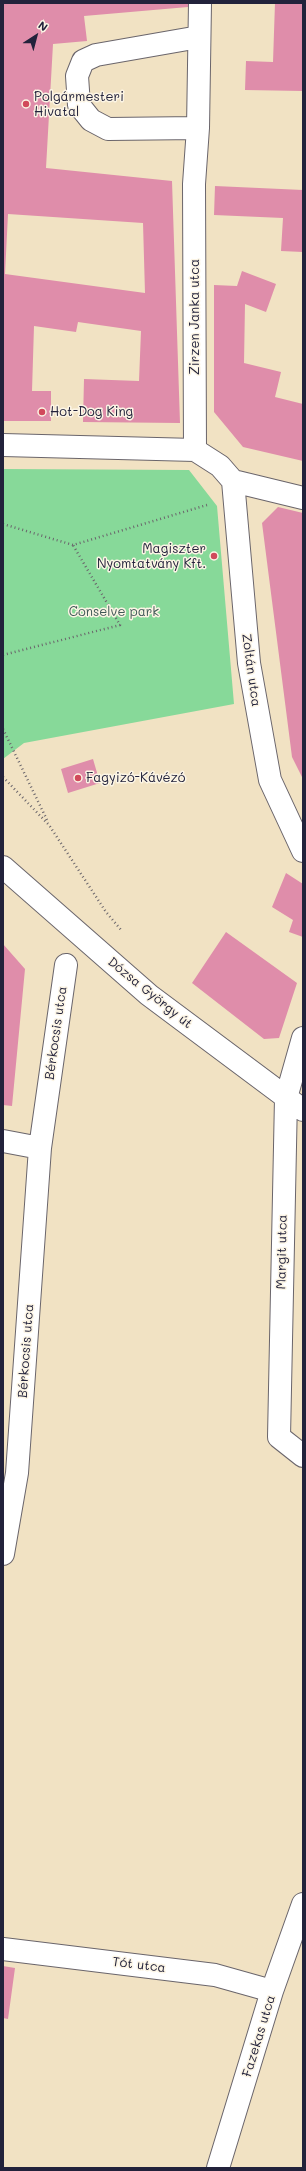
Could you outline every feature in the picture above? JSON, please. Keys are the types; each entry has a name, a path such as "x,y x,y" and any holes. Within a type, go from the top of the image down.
{"street":[{"name":"Zirzen Janka utca","path":"195,450 194,184 198,128 200,3"},
{"path":"198,128 108,129 91,120 79,105 77,76 83,61 96,55 199,37"},
{"path":"3,445 195,450 220,466 233,482 303,498"},
{"name":"Zoltán utca","path":"233,482 248,663 270,780 303,851"},
{"name":"Dózsa György út","path":"3,867 149,995 303,1110"},
{"name":"Bérkocsis utca","path":"3,1554 17,1473 40,1148 66,965"},
{"name":"Margit utca","path":"303,1038 286,1098 279,1437 303,1456"},
{"path":"3,1141 40,1148"},
{"name":"Fazekas utca","path":"218,2168 272,1990 303,1904"},
{"name":"Tót utca","path":"3,1949 215,1975 272,1990"}],"path":[{"path":"3,524 74,545 206,506 233,482"},
{"path":"3,655 120,625 74,545"},
{"path":"3,729 49,825 106,912 125,935"},
{"path":"3,777 49,825"}],"green space":[{"name":"Conselve park","path":"3,469 189,470 217,506 234,704 24,743 3,759"}],"building":[{"path":"3,3 188,3 188,7 84,16 87,41 53,44 46,168 172,181 180,423 83,422 84,379 139,381 141,331 78,322 76,332 34,326 32,391 51,391 51,421 3,421","holes":["8,214 143,223 145,293 5,274"]},
{"path":"275,3 303,3 303,91 245,90 246,61 273,62"},
{"path":"215,186 303,190 303,252 281,251 283,218 214,215"},
{"path":"242,271 276,284 266,312 245,304 244,363 281,372 275,397 303,404 303,461 243,447 214,412 214,285 237,286"},
{"path":"278,507 303,513 303,779 292,757 262,523"},
{"path":"93,759 100,783 68,793 61,769"},
{"path":"286,873 303,884 303,937 289,932 293,920 272,907"},
{"path":"226,932 297,983 279,1038 264,1039 192,983"},
{"path":"3,944 25,969 12,1106 3,1105"},
{"path":"3,1966 15,1968 8,2019 3,2018"}],"place":[{"name":"Polgármesteri Hivatal","path":"26,104"},
{"name":"Hot-Dog King","path":"42,412"},
{"name":"Magiszter Nyomtatvány Kft.","path":"214,556"},
{"name":"Fagyizó-Kávézó","path":"78,778"}]}
